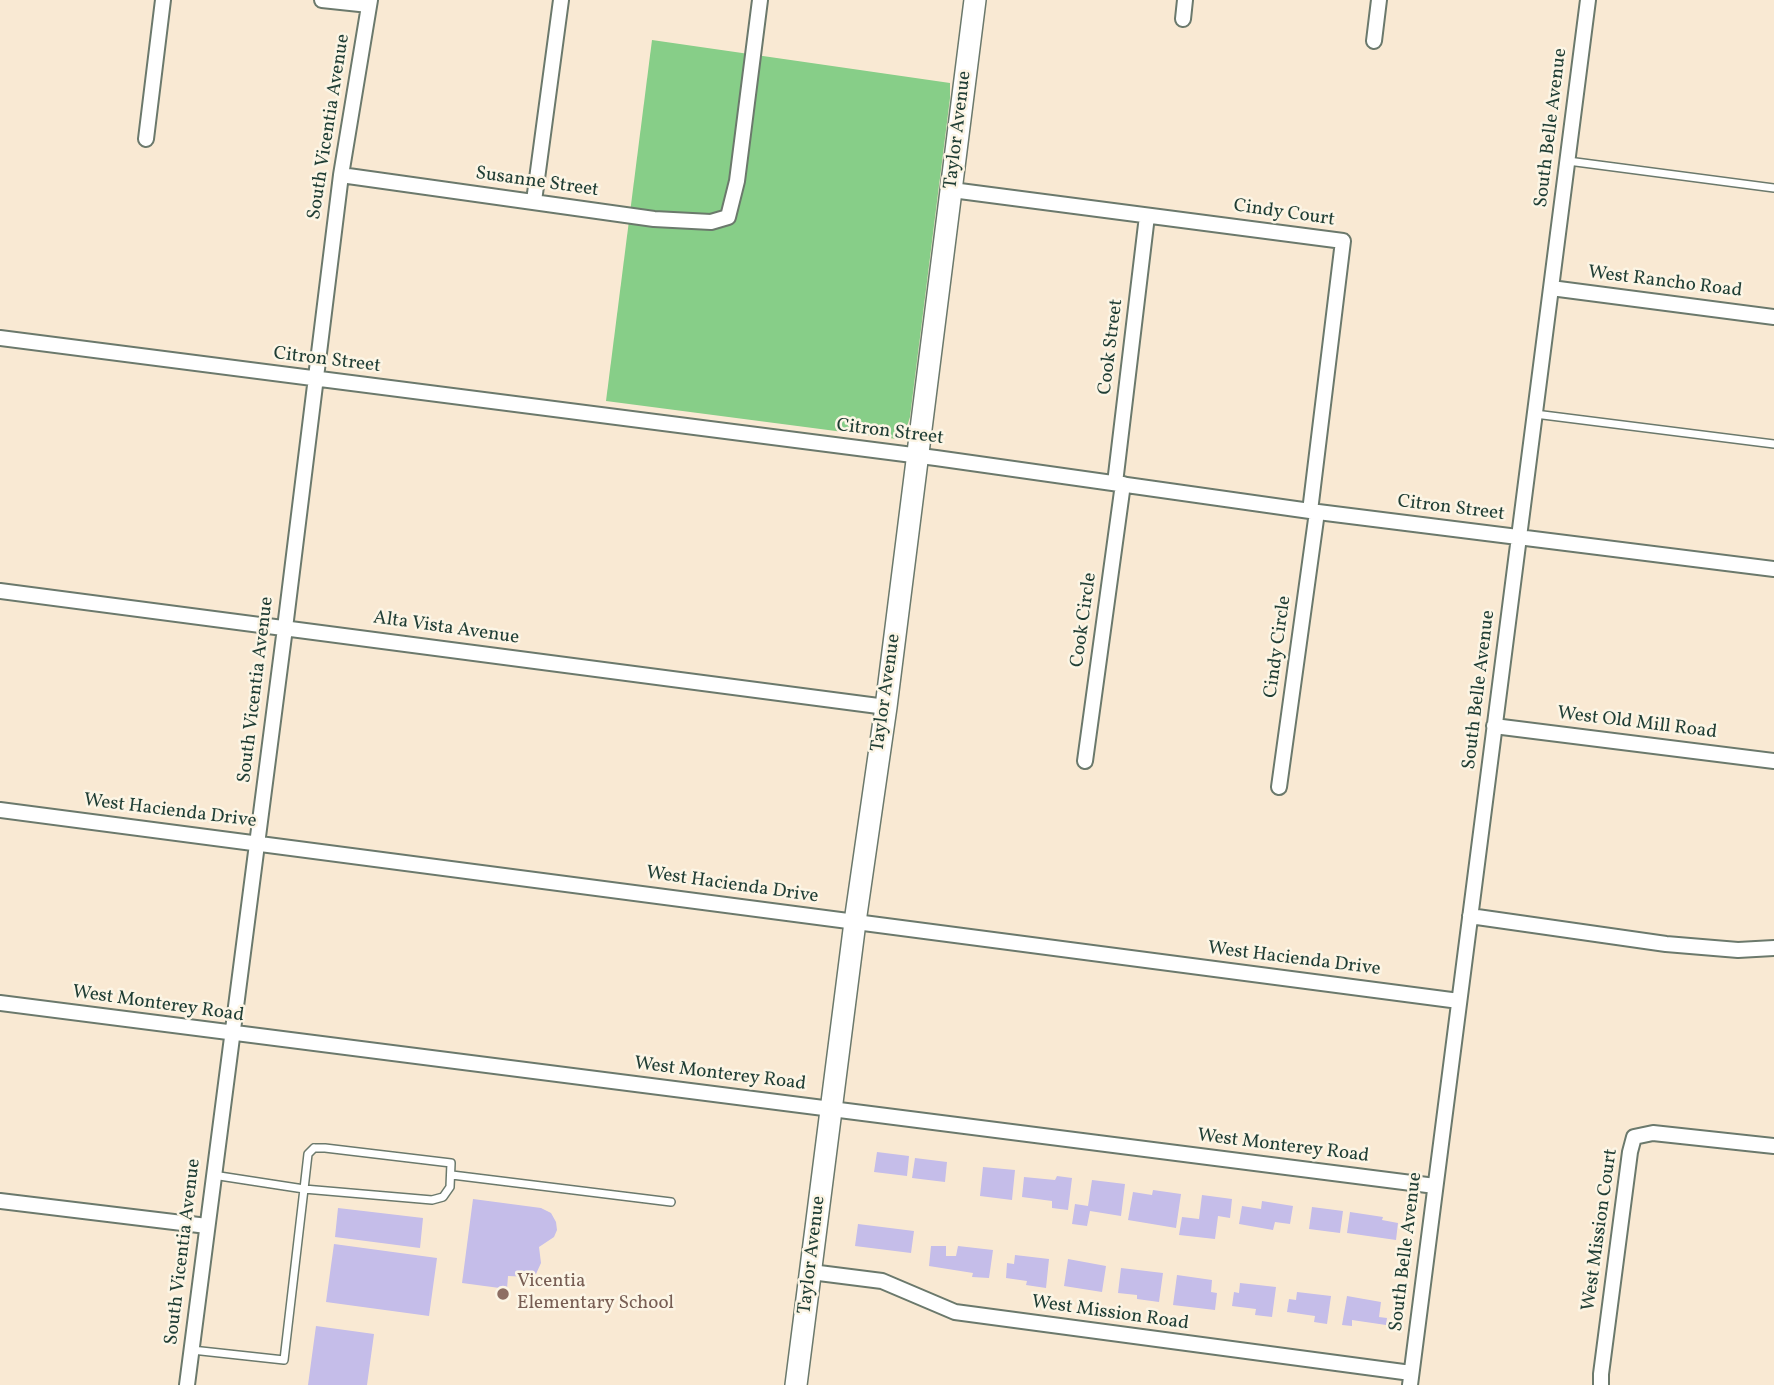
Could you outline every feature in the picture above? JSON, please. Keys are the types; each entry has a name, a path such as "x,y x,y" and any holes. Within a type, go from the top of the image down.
{"street":[{"path":"146,139 163,0"},
{"path":"322,0 369,2"},
{"path":"534,201 561,0"},
{"name":"Susanne Street","path":"341,175 654,219 711,222 728,217 737,181 760,0"},
{"name":"Taylor Avenue","path":"796,1385 855,922 886,707 975,0"},
{"path":"1183,19 1185,0"},
{"path":"1374,41 1379,0"},
{"name":"South Belle Avenue","path":"1410,1379 1588,0"},
{"name":"South Vicentia Avenue","path":"187,1385 341,175 369,2"},
{"name":"Cindy Court","path":"952,190 1343,242 1314,512"},
{"name":"Cook Street","path":"1119,483 1147,216"},
{"name":"West Rancho Road","path":"1551,288 1774,317"},
{"name":"Citron Street","path":"0,338 918,456 1314,512 1774,569"},
{"name":"Cook Circle","path":"1085,761 1119,483"},
{"name":"Cindy Circle","path":"1279,787 1314,512"},
{"name":"Alta Vista Avenue","path":"0,591 886,707"},
{"name":"West Old Mill Road","path":"1494,726 1774,761"},
{"name":"West Hacienda Drive","path":"0,810 1459,1001"},
{"path":"1470,916 1666,944 1738,950 1774,948"},
{"name":"West Monterey Road","path":"0,1003 1435,1186"},
{"name":"West Mission Court","path":"1601,1385 1634,1136 1653,1133 1774,1146"},
{"path":"0,1201 207,1226"},
{"name":"West Mission Road","path":"811,1272 882,1280 955,1312 1410,1379"}],"lane":[{"path":"1567,161 1774,188"},
{"path":"1534,414 1774,444"},
{"path":"191,1350 284,1360 304,1189 308,1154 314,1148 433,1159 451,1163 452,1175 450,1187 443,1197 432,1200 304,1189 213,1175"},
{"path":"452,1175 671,1202"}],"green space":[{"path":"652,40 950,83 910,417 905,433 897,439 606,401"}],"building":[{"path":"877,1152 909,1156 907,1176 874,1172"},
{"path":"915,1158 947,1162 945,1182 912,1178"},
{"path":"983,1167 1015,1170 1012,1200 980,1196"},
{"path":"1057,1176 1072,1178 1068,1210 1052,1208 1052,1201 1022,1197 1024,1177 1055,1180"},
{"path":"1092,1180 1125,1184 1121,1216 1090,1211 1087,1226 1072,1224 1075,1204 1088,1206"},
{"path":"1153,1190 1181,1194 1176,1228 1128,1220 1133,1192 1152,1195"},
{"path":"1202,1195 1232,1199 1230,1218 1218,1216 1215,1239 1179,1235 1182,1217 1199,1219"},
{"path":"473,1199 541,1208 551,1213 557,1230 554,1237 539,1247 541,1263 536,1274 530,1277 508,1276 507,1289 462,1283"},
{"path":"1262,1201 1293,1206 1290,1224 1275,1222 1273,1230 1239,1224 1242,1206 1261,1209"},
{"path":"1312,1207 1343,1211 1340,1233 1309,1229"},
{"path":"338,1208 423,1218 420,1248 335,1237"},
{"path":"1350,1212 1383,1217 1382,1220 1398,1223 1396,1240 1347,1233"},
{"path":"858,1224 914,1231 911,1253 855,1246"},
{"path":"334,1244 437,1258 429,1316 326,1302"},
{"path":"931,1246 946,1246 946,1256 956,1256 958,1246 993,1250 989,1278 972,1277 973,1273 929,1266"},
{"path":"1015,1255 1049,1259 1046,1288 1026,1285 1027,1281 1006,1278 1007,1263 1014,1264"},
{"path":"1068,1259 1106,1266 1102,1292 1064,1286"},
{"path":"1121,1268 1163,1273 1159,1302 1137,1299 1137,1295 1118,1293"},
{"path":"1177,1275 1212,1280 1211,1292 1217,1293 1215,1310 1173,1305"},
{"path":"1240,1283 1276,1287 1272,1317 1255,1315 1256,1309 1232,1306 1234,1292 1239,1293"},
{"path":"1297,1292 1331,1296 1327,1324 1314,1322 1315,1316 1287,1312 1289,1299 1296,1300"},
{"path":"1347,1296 1381,1302 1379,1317 1387,1318 1386,1325 1352,1320 1352,1326 1342,1325"},
{"path":"316,1326 374,1334 367,1385 308,1385"}],"place":[{"name":"Vicentia Elementary School","path":"503,1294"}]}
